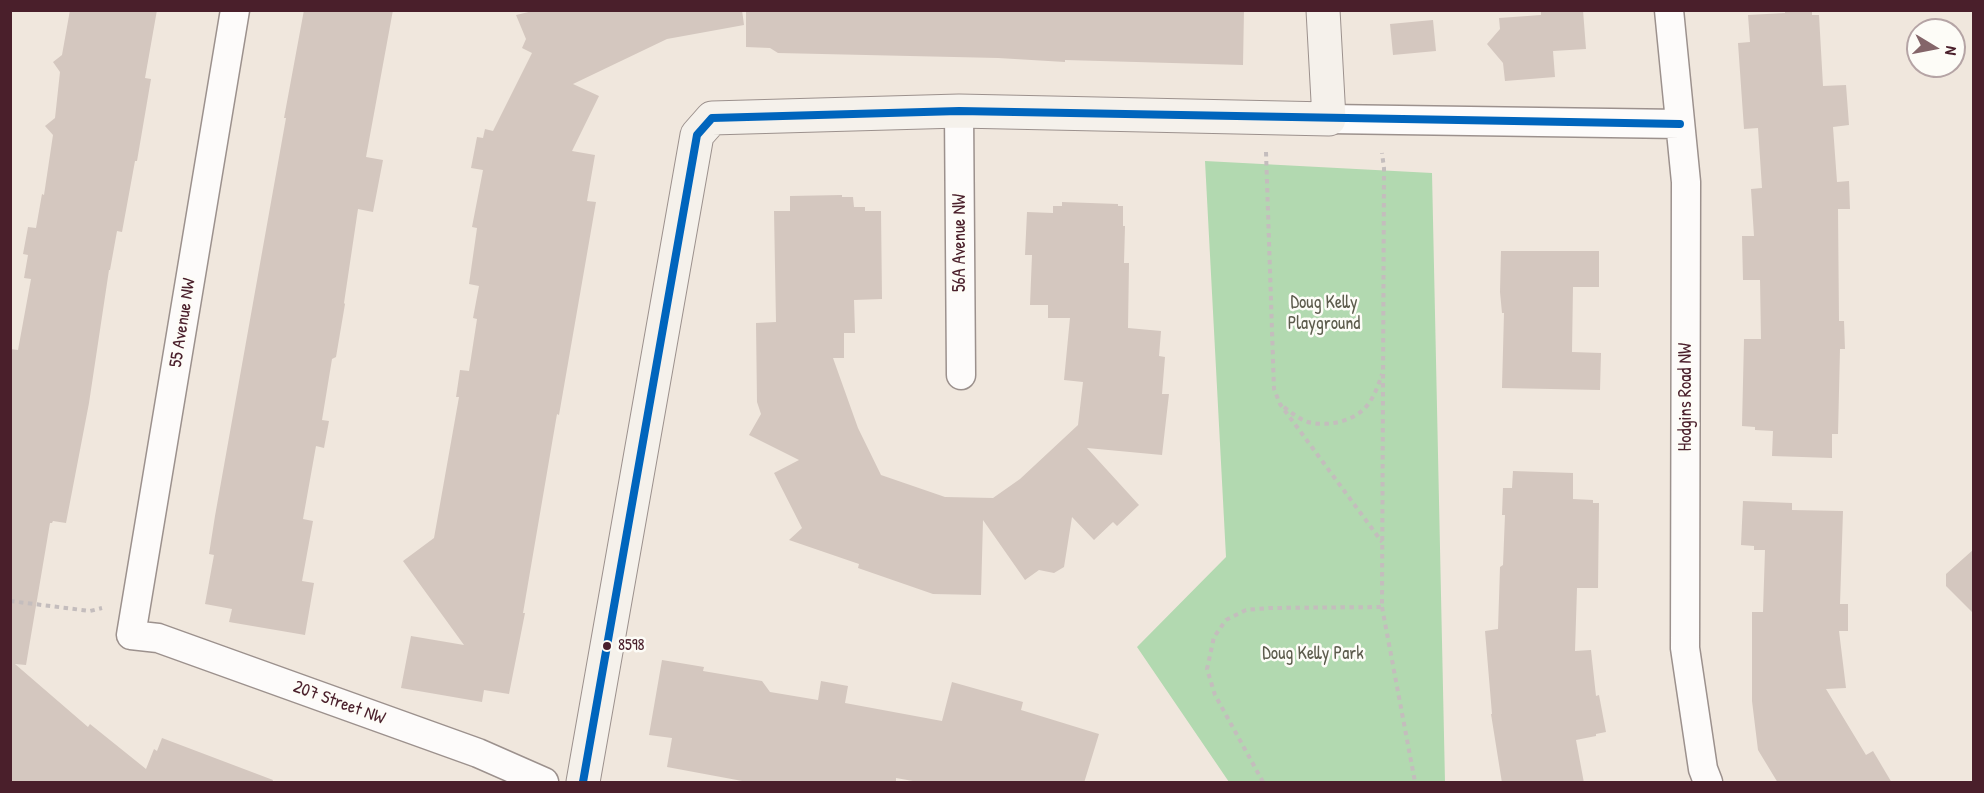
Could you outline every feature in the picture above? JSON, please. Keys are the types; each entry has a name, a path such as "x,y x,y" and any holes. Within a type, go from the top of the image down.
{"street":[{"name":"55 Avenue NW","path":"131,635 235,10"},
{"path":"1323,10 1329,118"},
{"name":"Hodgins Road NW","path":"1669,10 1686,182 1685,648 1707,783"},
{"path":"583,783 698,135 712,118 959,111 1680,124"},
{"name":"56A Avenue NW","path":"959,111 961,375"},
{"name":"207 Street NW","path":"131,635 158,638 478,753 544,783"}],"path":[{"path":"1384,168 1382,607 1415,783"},
{"path":"1266,169 1274,389 1280,404 1383,542"},
{"path":"1280,404 1307,422 1336,423 1351,418 1365,409 1375,394 1384,370"},
{"path":"10,601 90,610 136,602"},
{"path":"1263,783 1215,695 1207,669 1214,637 1226,620 1246,610 1382,607"}],"green space":[{"name":"Doug Kelly Park","path":"1205,161 1432,173 1445,782 1229,782 1137,647 1226,557"}],"building":[{"path":"70,10 157,10 145,78 151,79 137,161 135,161 122,232 117,231 109,270 89,403 66,523 53,521 50,523 26,665 15,664 88,727 90,724 146,769 154,749 157,751 162,738 273,780 272,783 10,783 10,349 18,350 31,279 24,278 28,255 23,254 28,227 36,228 42,194 44,195 53,135 45,126 55,118 60,72 53,62 62,55"},
{"path":"304,10 393,10 366,157 383,160 373,212 358,209 336,357 332,359 322,420 329,421 324,448 316,446 303,519 313,521 302,581 314,583 305,635 229,622 232,609 205,604 214,555 209,554 215,516"},
{"path":"537,10 742,10 744,25 667,39 573,84 599,96 572,151 595,155 587,201 596,202 509,694 484,690 482,702 401,688 411,636 464,645 403,561 434,538 459,397 456,397 460,370 469,371 477,319 473,318 479,286 469,284 477,228 472,227 483,170 471,168 477,137 483,138 485,129 493,131 532,53 522,48 526,39 516,15"},
{"path":"746,10 1244,10 1243,65 778,53 770,48 746,47"},
{"path":"1541,10 1583,10 1586,49 1553,51 1555,77 1505,81 1503,63 1487,44 1500,29 1499,18 1541,15"},
{"path":"1785,10 1812,10 1812,15 1819,15 1823,86 1846,85 1849,125 1833,127 1837,182 1849,181 1850,209 1838,209 1839,321 1844,321 1845,349 1840,349 1838,434 1832,434 1832,458 1772,456 1773,431 1755,430 1755,427 1742,426 1744,339 1761,339 1760,280 1743,280 1742,236 1754,236 1751,189 1762,188 1758,128 1744,129 1738,43 1750,42 1748,15 1785,13"},
{"path":"1433,20 1436,51 1393,55 1390,24"},
{"path":"842,195 842,197 853,197 854,207 865,207 865,211 881,211 882,299 854,300 855,333 844,333 844,358 833,358 858,428 881,475 945,497 993,498 1020,479 1078,425 1083,382 1064,380 1070,318 1048,318 1048,305 1030,305 1032,255 1025,255 1027,212 1053,213 1053,206 1062,206 1062,202 1123,206 1124,263 1129,263 1128,328 1161,331 1159,356 1165,357 1162,394 1169,394 1162,455 1087,448 1139,505 1117,526 1113,522 1094,540 1072,517 1064,567 1054,573 1039,570 1025,580 983,520 981,595 933,594 858,568 859,564 789,540 802,528 774,473 799,460 749,435 761,414 757,402 756,323 776,322 774,211 790,211 790,196"},
{"path":"1501,251 1599,251 1599,287 1573,287 1572,352 1601,353 1600,390 1502,388 1504,313 1502,313 1500,292"},
{"path":"1513,471 1573,473 1573,499 1593,500 1593,503 1599,503 1598,588 1577,588 1575,651 1591,650 1596,696 1599,695 1606,732 1576,740 1584,783 1502,783 1491,714 1485,631 1498,629 1500,567 1503,565 1505,515 1502,515 1503,488 1512,488"},
{"path":"1743,501 1792,503 1792,510 1843,511 1840,604 1848,604 1848,631 1839,631 1846,688 1826,689 1866,755 1873,751 1892,783 1778,783 1758,750 1752,701 1752,612 1763,612 1765,550 1754,550 1754,546 1741,545"},
{"path":"1974,549 1974,614 1946,586 1946,574"},
{"path":"662,660 704,667 703,671 762,681 770,692 818,700 821,681 848,686 845,703 942,721 952,682 1023,702 1021,710 1099,734 1084,783 924,783 896,778 896,783 753,783 667,767 672,738 649,735"}],"transit line":[{"path":"583,782 697,135 712,118 959,111 1680,124"}],"place":[{"name":"8598","path":"607,646"}],"park label":[{"name":"Doug Kelly Playground","path":"1324,313"}]}
